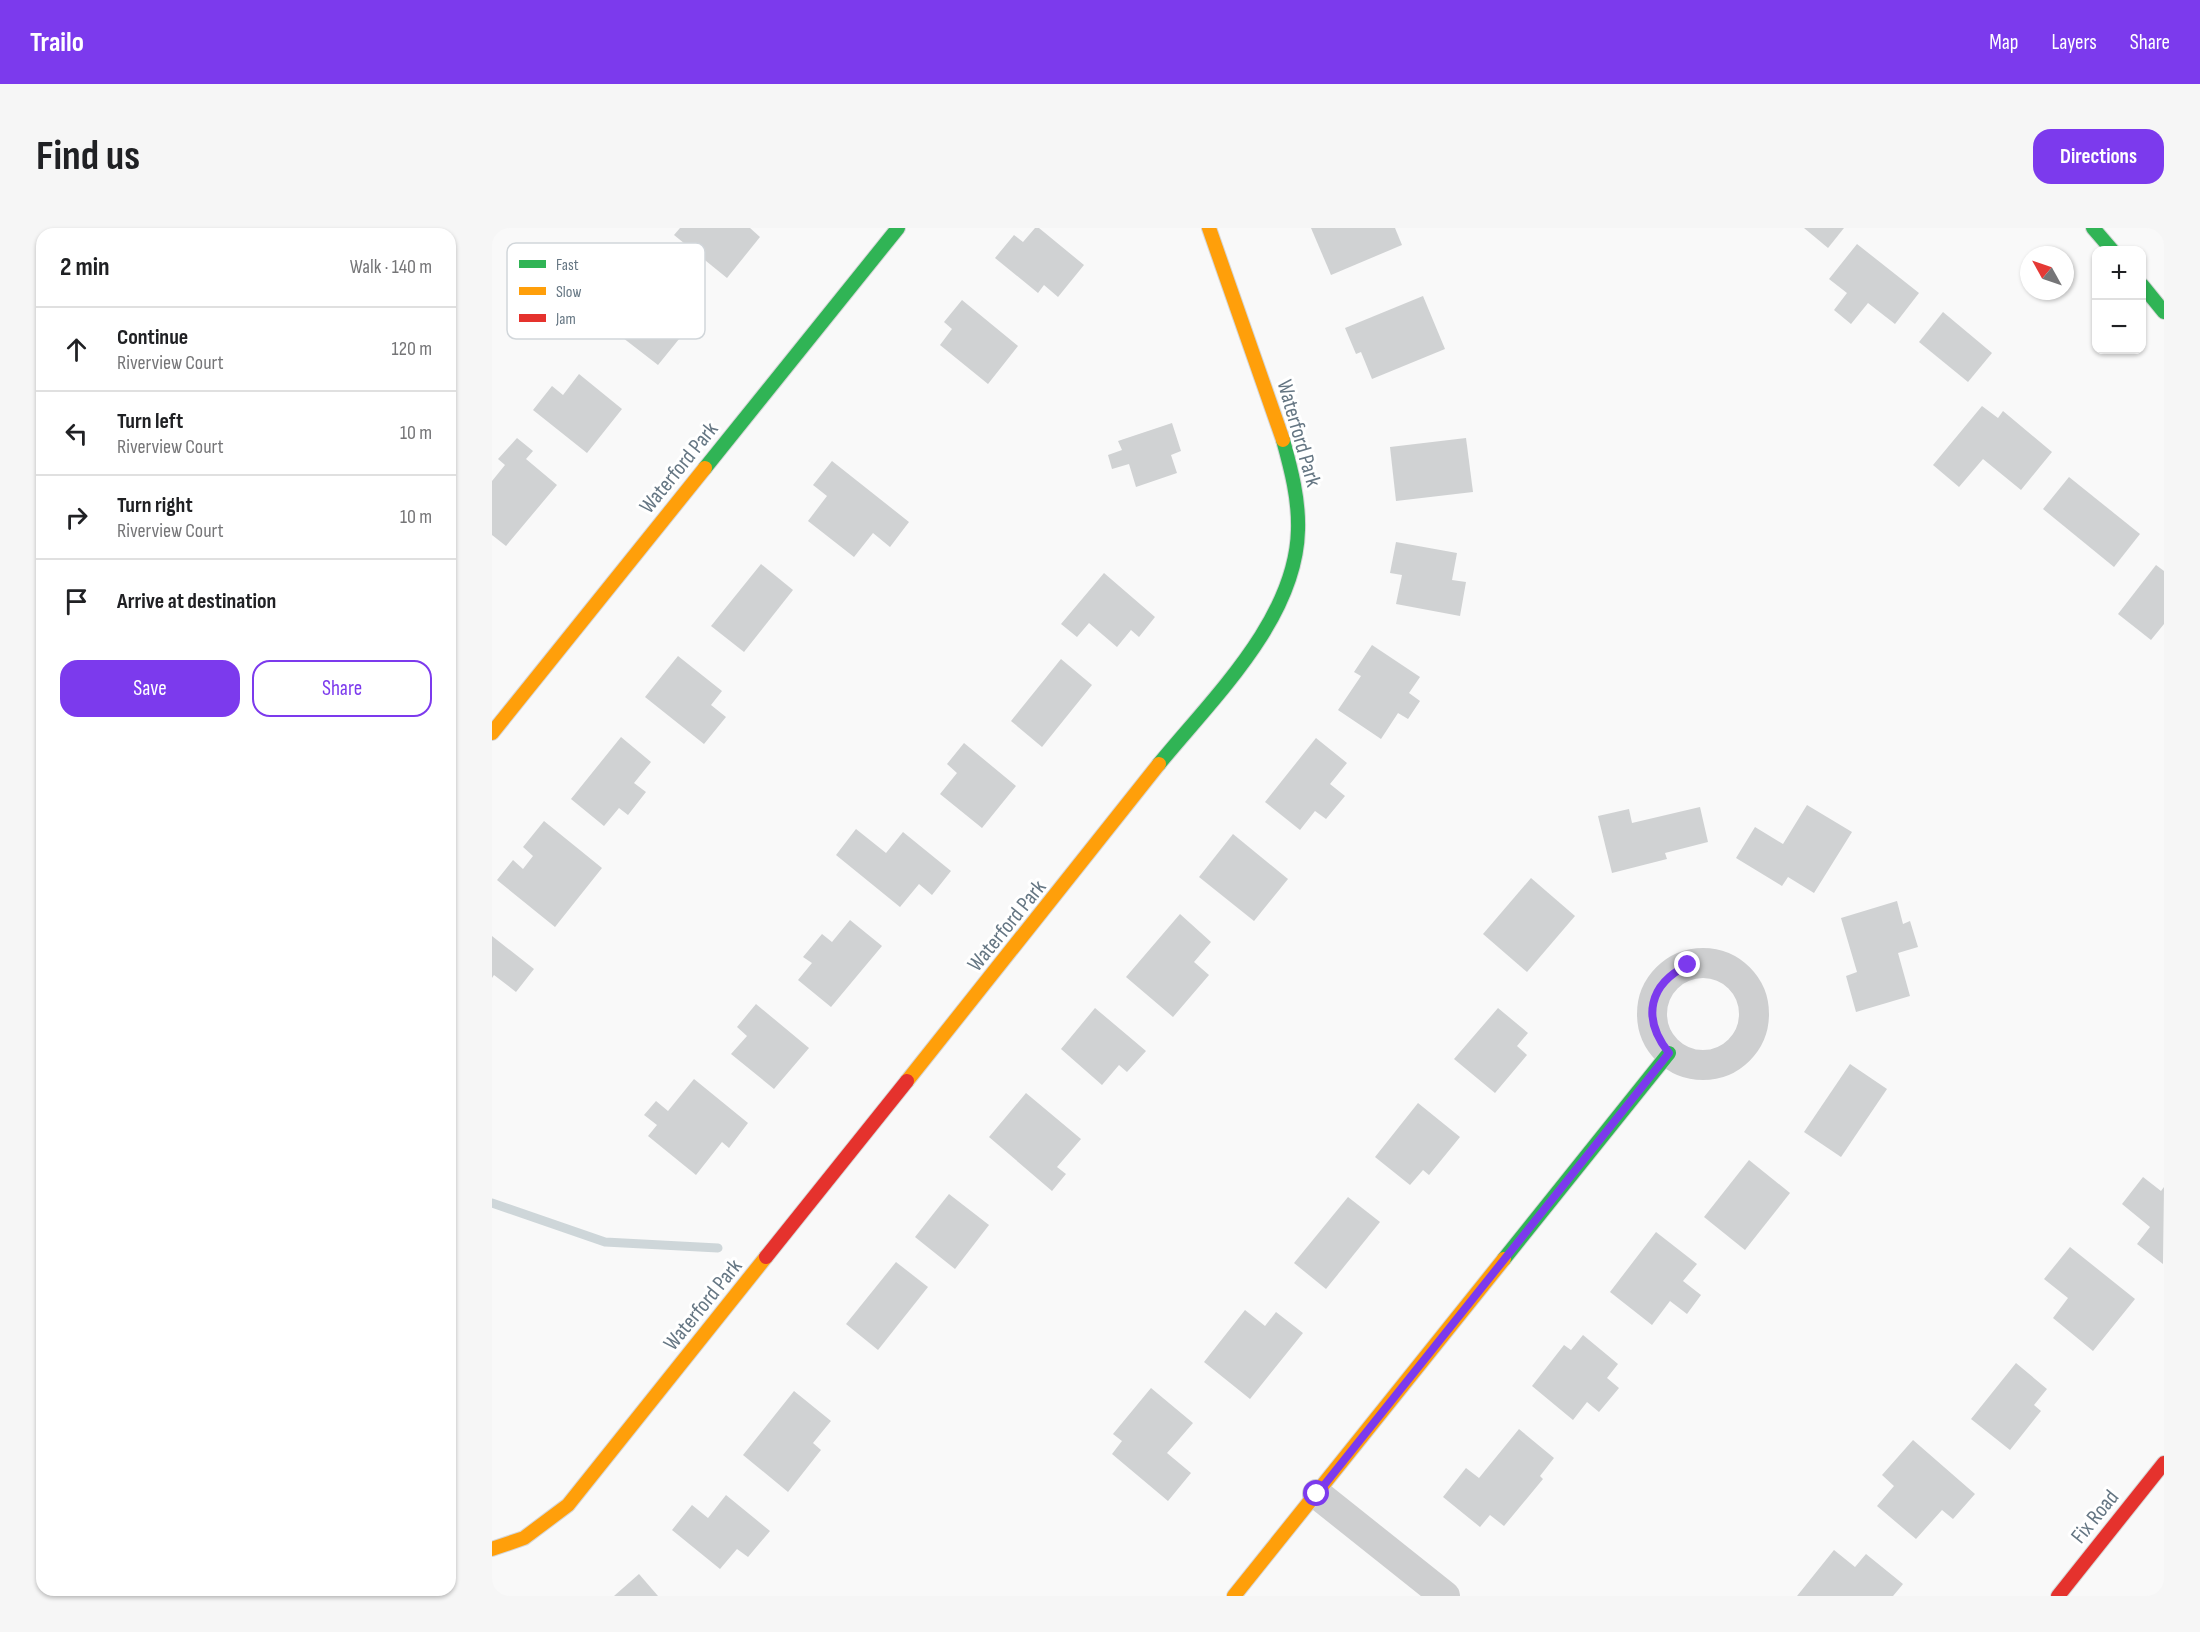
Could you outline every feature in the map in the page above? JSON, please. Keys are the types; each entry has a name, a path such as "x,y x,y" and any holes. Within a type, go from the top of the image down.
{"street":[{"name":"Waterford Park","path":"492,733 898,228"},
{"name":"Waterford Park","path":"492,1549 506,1546 535,1533 568,1505 1148,781 1266,631 1283,604 1292,576 1297,540 1295,477 1209,228"},
{"path":"2093,228 2109,246"},
{"path":"2146,290 2164,312"},
{"path":"1234,1596 1669,1053"},
{"name":"Fix Road","path":"2058,1596 2164,1462"},
{"path":"1317,1494 1445,1596"}],"building":[{"path":"680,228 750,228 760,237 727,278 705,260 705,243 684,243 674,235"},
{"path":"1035,228 1039,228 1084,265 1058,297 1044,285 1038,293 995,258 1014,235 1023,242"},
{"path":"1311,228 1395,228 1402,245 1331,275"},
{"path":"1804,228 1844,228 1828,248"},
{"path":"1857,244 1919,293 1895,324 1868,303 1851,324 1834,310 1847,293 1829,279"},
{"path":"1423,296 1445,349 1372,379 1361,352 1356,354 1345,328"},
{"path":"962,300 1018,346 988,384 940,345 952,329 944,322"},
{"path":"1943,312 1992,353 1968,382 1919,342"},
{"path":"624,339 679,339 658,365"},
{"path":"579,374 622,409 587,453 533,410 552,386 563,395"},
{"path":"1982,406 1998,418 2003,411 2052,452 2021,490 1983,459 1959,487 1933,465"},
{"path":"1172,423 1181,451 1171,455 1177,473 1136,487 1129,464 1112,469 1108,455 1122,450 1118,441"},
{"path":"517,438 533,451 526,459 557,485 506,546 492,535 492,481 505,465 498,459"},
{"path":"1466,438 1473,492 1396,501 1390,447"},
{"path":"832,461 909,522 890,547 873,533 854,557 808,521 827,496 813,485"},
{"path":"2069,477 2140,534 2114,567 2043,509"},
{"path":"1396,542 1457,553 1452,580 1466,582 1460,616 1396,604 1402,575 1390,573"},
{"path":"761,564 793,590 744,652 711,626"},
{"path":"2156,565 2164,571 2164,624 2151,640 2118,614"},
{"path":"1104,573 1155,617 1139,637 1131,630 1117,647 1089,623 1077,637 1061,624"},
{"path":"1372,645 1420,677 1409,693 1420,701 1408,719 1398,713 1381,739 1338,710 1361,676 1354,672"},
{"path":"678,656 722,691 711,705 726,717 704,744 645,697"},
{"path":"1061,659 1092,685 1042,747 1011,721"},
{"path":"621,737 651,762 634,783 646,792 628,815 619,808 604,826 571,799"},
{"path":"1316,738 1347,763 1330,784 1345,796 1326,819 1315,811 1300,830 1265,802"},
{"path":"964,743 1016,786 982,828 940,794 957,773 947,764"},
{"path":"1807,805 1852,832 1814,893 1788,877 1782,886 1736,858 1755,827 1783,844"},
{"path":"1700,807 1708,842 1665,853 1667,859 1612,873 1598,816 1629,809 1632,823"},
{"path":"544,821 602,868 555,927 497,880 513,860 523,869 533,856 523,847"},
{"path":"856,829 886,853 903,832 951,871 932,895 919,884 900,907 836,855"},
{"path":"1233,834 1288,879 1254,921 1199,877"},
{"path":"1531,878 1575,916 1527,972 1483,934"},
{"path":"1897,901 1903,924 1910,921 1918,947 1898,953 1910,996 1856,1012 1846,976 1857,972 1841,918"},
{"path":"1180,914 1211,942 1194,962 1209,975 1173,1017 1126,977"},
{"path":"850,920 882,946 831,1007 798,980 812,963 803,957 822,934 832,942"},
{"path":"492,936 534,969 516,992 494,975 492,978"},
{"path":"756,1004 809,1048 774,1089 731,1054 747,1036 737,1027"},
{"path":"1095,1008 1146,1051 1127,1072 1119,1065 1102,1085 1061,1049"},
{"path":"1498,1008 1528,1033 1517,1046 1527,1055 1495,1093 1454,1059"},
{"path":"1850,1064 1887,1089 1841,1157 1804,1132"},
{"path":"694,1079 748,1123 729,1148 722,1142 696,1175 648,1136 657,1125 644,1115 656,1101 668,1111"},
{"path":"1026,1093 1081,1139 1057,1167 1066,1174 1052,1191 989,1137"},
{"path":"1418,1103 1460,1137 1429,1175 1423,1170 1410,1185 1375,1157"},
{"path":"1749,1160 1790,1193 1745,1250 1704,1217"},
{"path":"2143,1177 2161,1191 2164,1187 2163,1264 2137,1244 2150,1227 2122,1204"},
{"path":"949,1194 989,1225 955,1269 915,1237"},
{"path":"1348,1197 1380,1222 1326,1289 1294,1263"},
{"path":"1656,1232 1697,1264 1683,1281 1701,1295 1687,1314 1670,1301 1652,1325 1610,1292"},
{"path":"2070,1247 2135,1299 2093,1351 2053,1318 2068,1298 2044,1279"},
{"path":"896,1262 928,1287 878,1350 846,1324"},
{"path":"1245,1310 1265,1326 1276,1312 1303,1333 1250,1399 1204,1362"},
{"path":"1583,1335 1618,1364 1607,1378 1619,1388 1599,1412 1587,1402 1573,1420 1532,1386 1564,1345 1571,1350"},
{"path":"2016,1363 2047,1389 2034,1405 2041,1411 2010,1450 1971,1419"},
{"path":"1151,1388 1193,1423 1167,1453 1191,1473 1168,1501 1112,1454 1122,1441 1113,1434"},
{"path":"794,1391 831,1421 813,1443 821,1450 788,1492 743,1455"},
{"path":"1519,1429 1554,1458 1540,1476 1543,1479 1504,1526 1490,1515 1480,1527 1443,1497 1466,1468 1479,1478"},
{"path":"1913,1440 1975,1494 1953,1519 1942,1510 1916,1539 1877,1506 1894,1486 1882,1475"},
{"path":"726,1495 770,1531 748,1557 737,1549 720,1569 672,1530 692,1505 708,1518"},
{"path":"1834,1550 1855,1567 1866,1554 1903,1584 1893,1596 1797,1596"},
{"path":"639,1574 658,1596 614,1596"}],"waterway":[{"path":"492,1203 605,1242 718,1248"}],"traffic: fast":[{"path":"705,468 898,228"},
{"path":"2093,228 2109,246"},
{"path":"2146,290 2164,312"},
{"path":"1159,764 1248,656 1283,595 1294,563 1298,530 1296,496 1283,440"},
{"path":"1504,1259 1669,1053"}],"traffic: slow":[{"path":"1209,228 1283,440"},
{"path":"492,733 705,468"},
{"path":"907,1081 1159,764"},
{"path":"492,1549 524,1538 568,1505 766,1257"},
{"path":"1234,1596 1504,1259"}],"traffic: jam":[{"path":"766,1257 907,1081"},
{"path":"2058,1596 2164,1463"}],"route":[{"path":"1317,1494 1669,1053 1659,1042 1653,1025 1653,1003 1659,986 1672,973 1688,965"}]}
